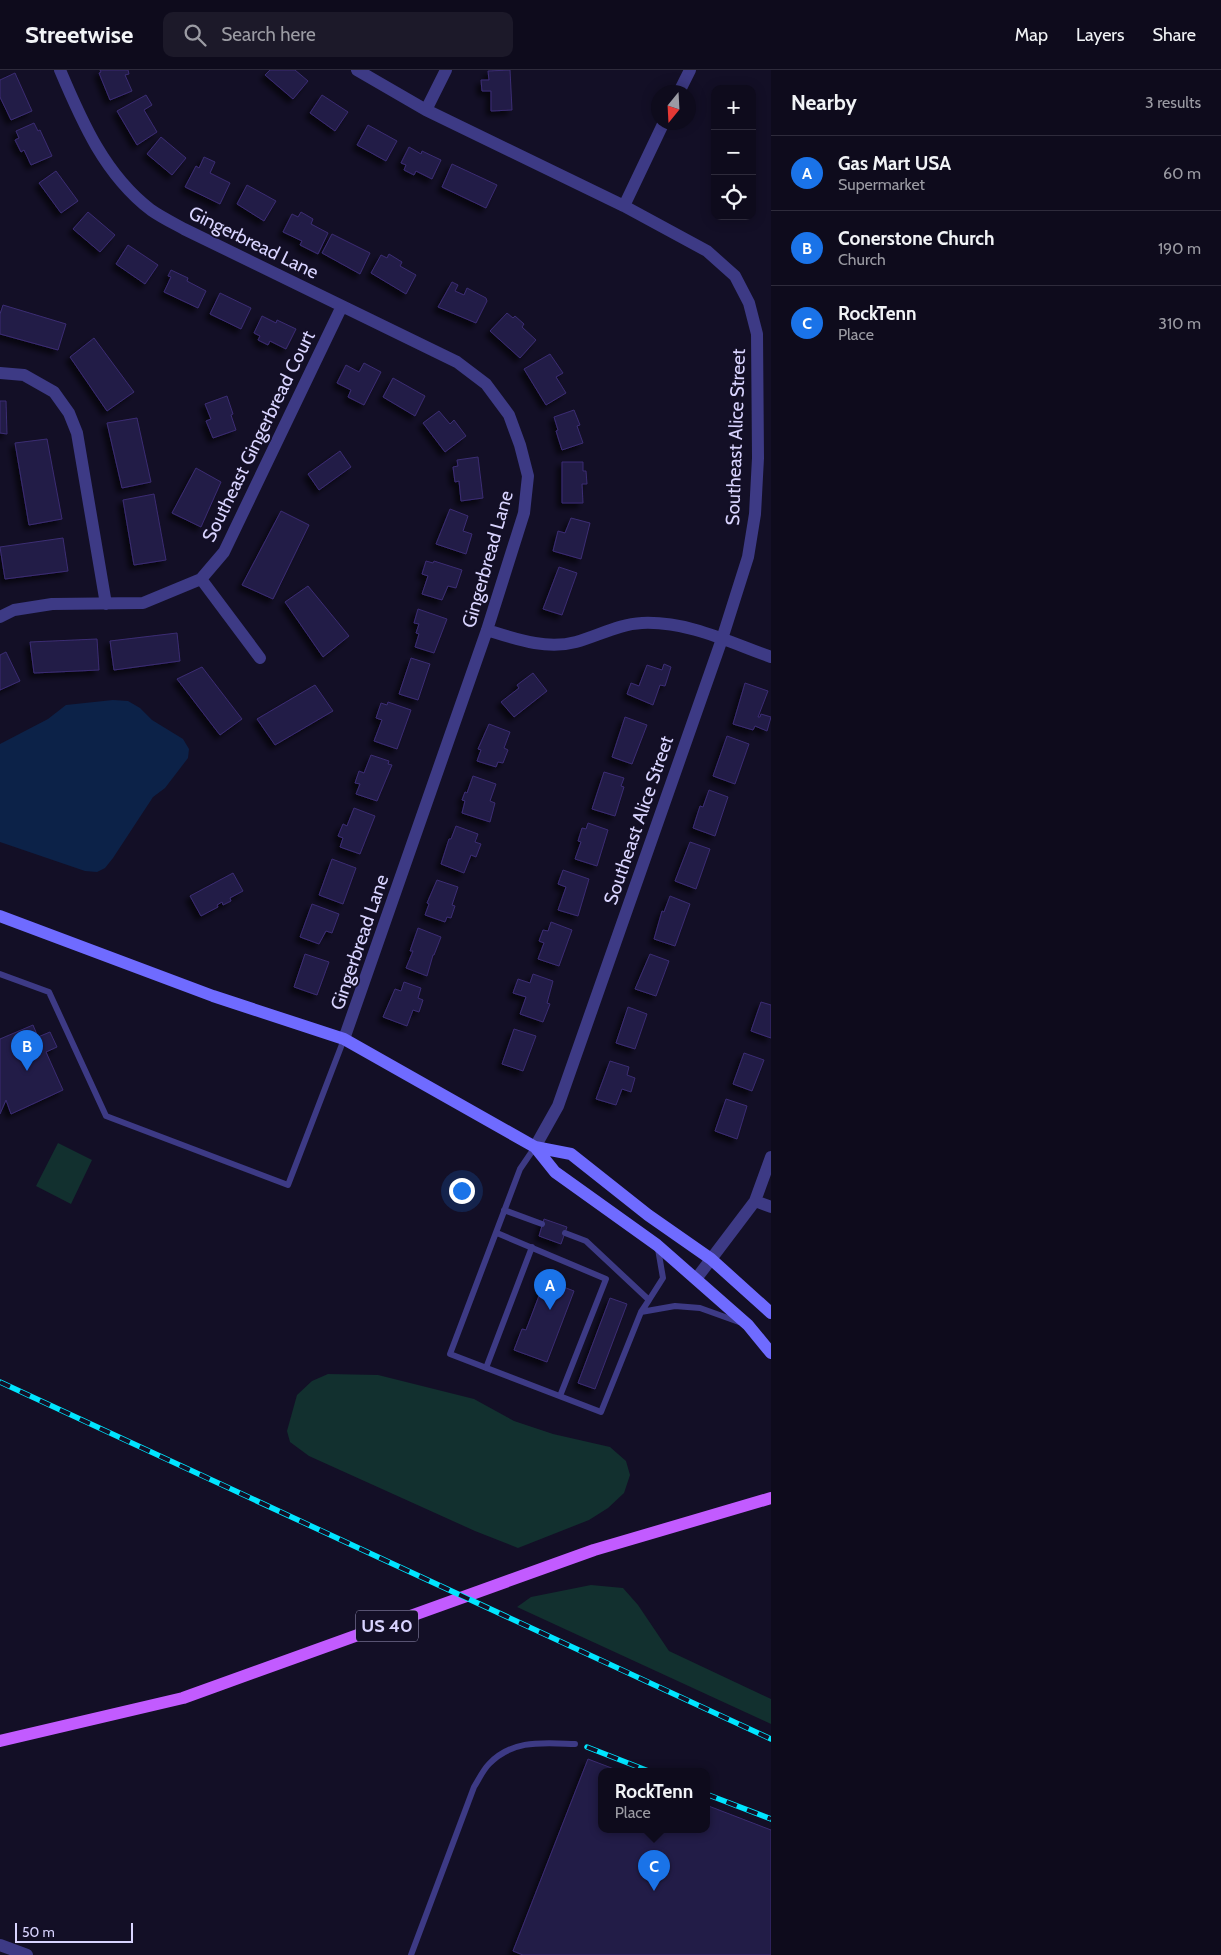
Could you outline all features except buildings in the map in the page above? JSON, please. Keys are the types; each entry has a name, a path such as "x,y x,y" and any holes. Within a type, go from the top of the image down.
{"main road":[{"path":"0,916 213,996 344,1039 534,1147 571,1154 648,1215 711,1259 771,1313"},
{"path":"534,1147 555,1172 657,1245 748,1325 771,1353"},
{"path":"752,1504 771,1488"},
{"name":"US 40","path":"0,1740 183,1698 594,1550 771,1498"}],"street":[{"name":"Gingerbread Lane","path":"60,70 74,103 102,158 124,186 152,211 184,229 457,362 486,384 509,415 520,445 528,476 524,513 487,630 344,1039"},
{"name":"Southeast Alice Street","path":"357,70 426,110 624,206 707,251 735,276 749,303 757,334 758,458 755,514 748,557 722,639 558,1106 534,1147"},
{"path":"426,110 446,70"},
{"path":"682,85 690,70"},
{"path":"624,206 660,130"},
{"name":"Southeast Gingerbread Court","path":"0,617 14,610 52,604 143,603 201,579 224,552 342,306"},
{"path":"0,373 24,375 54,392 69,413 77,433 106,604"},
{"path":"758,458 771,458"},
{"path":"201,579 260,658"},
{"path":"487,630 530,643 556,645 575,642 623,626 640,623 664,623 689,627 771,657"},
{"path":"696,1279 755,1201 771,1157"},
{"path":"755,1201 771,1207"},
{"path":"0,1945 27,1955"}],"lane":[{"path":"0,974 49,992 106,1116 288,1184 344,1039"},
{"path":"534,1147 520,1169 450,1354 601,1412 641,1312 663,1278 657,1245"},
{"path":"504,1210 542,1224"},
{"path":"496,1233 606,1278"},
{"path":"565,1233 586,1241 649,1300"},
{"path":"486,1368 532,1247"},
{"path":"560,1396 606,1278 614,1267"},
{"path":"641,1312 675,1306 700,1308 748,1325"},
{"path":"411,1955 474,1787 489,1764 509,1748 536,1743 575,1744"}],"green space":[{"path":"58,1143 92,1160 71,1204 36,1186"},
{"path":"328,1374 378,1375 474,1399 514,1421 553,1434 610,1447 626,1461 630,1475 624,1493 608,1508 589,1520 518,1548 475,1531 309,1456 290,1442 287,1431 297,1395 312,1381"},
{"path":"591,1585 623,1588 638,1605 669,1651 771,1699 771,1724 517,1607 531,1597"}],"water":[{"path":"113,700 128,701 140,708 152,720 183,739 189,749 188,758 165,788 153,797 113,858 105,868 97,872 85,871 0,842 0,744 48,719 66,705"}],"railway":[{"path":"0,1382 771,1739"},
{"path":"587,1747 641,1768"},
{"path":"710,1796 771,1819"}],"place":[{"name":"Conerstone Church","path":"27,1071"},
{"name":"Gas Mart USA","path":"550,1310"},
{"name":"RockTenn","path":"654,1891"}]}
